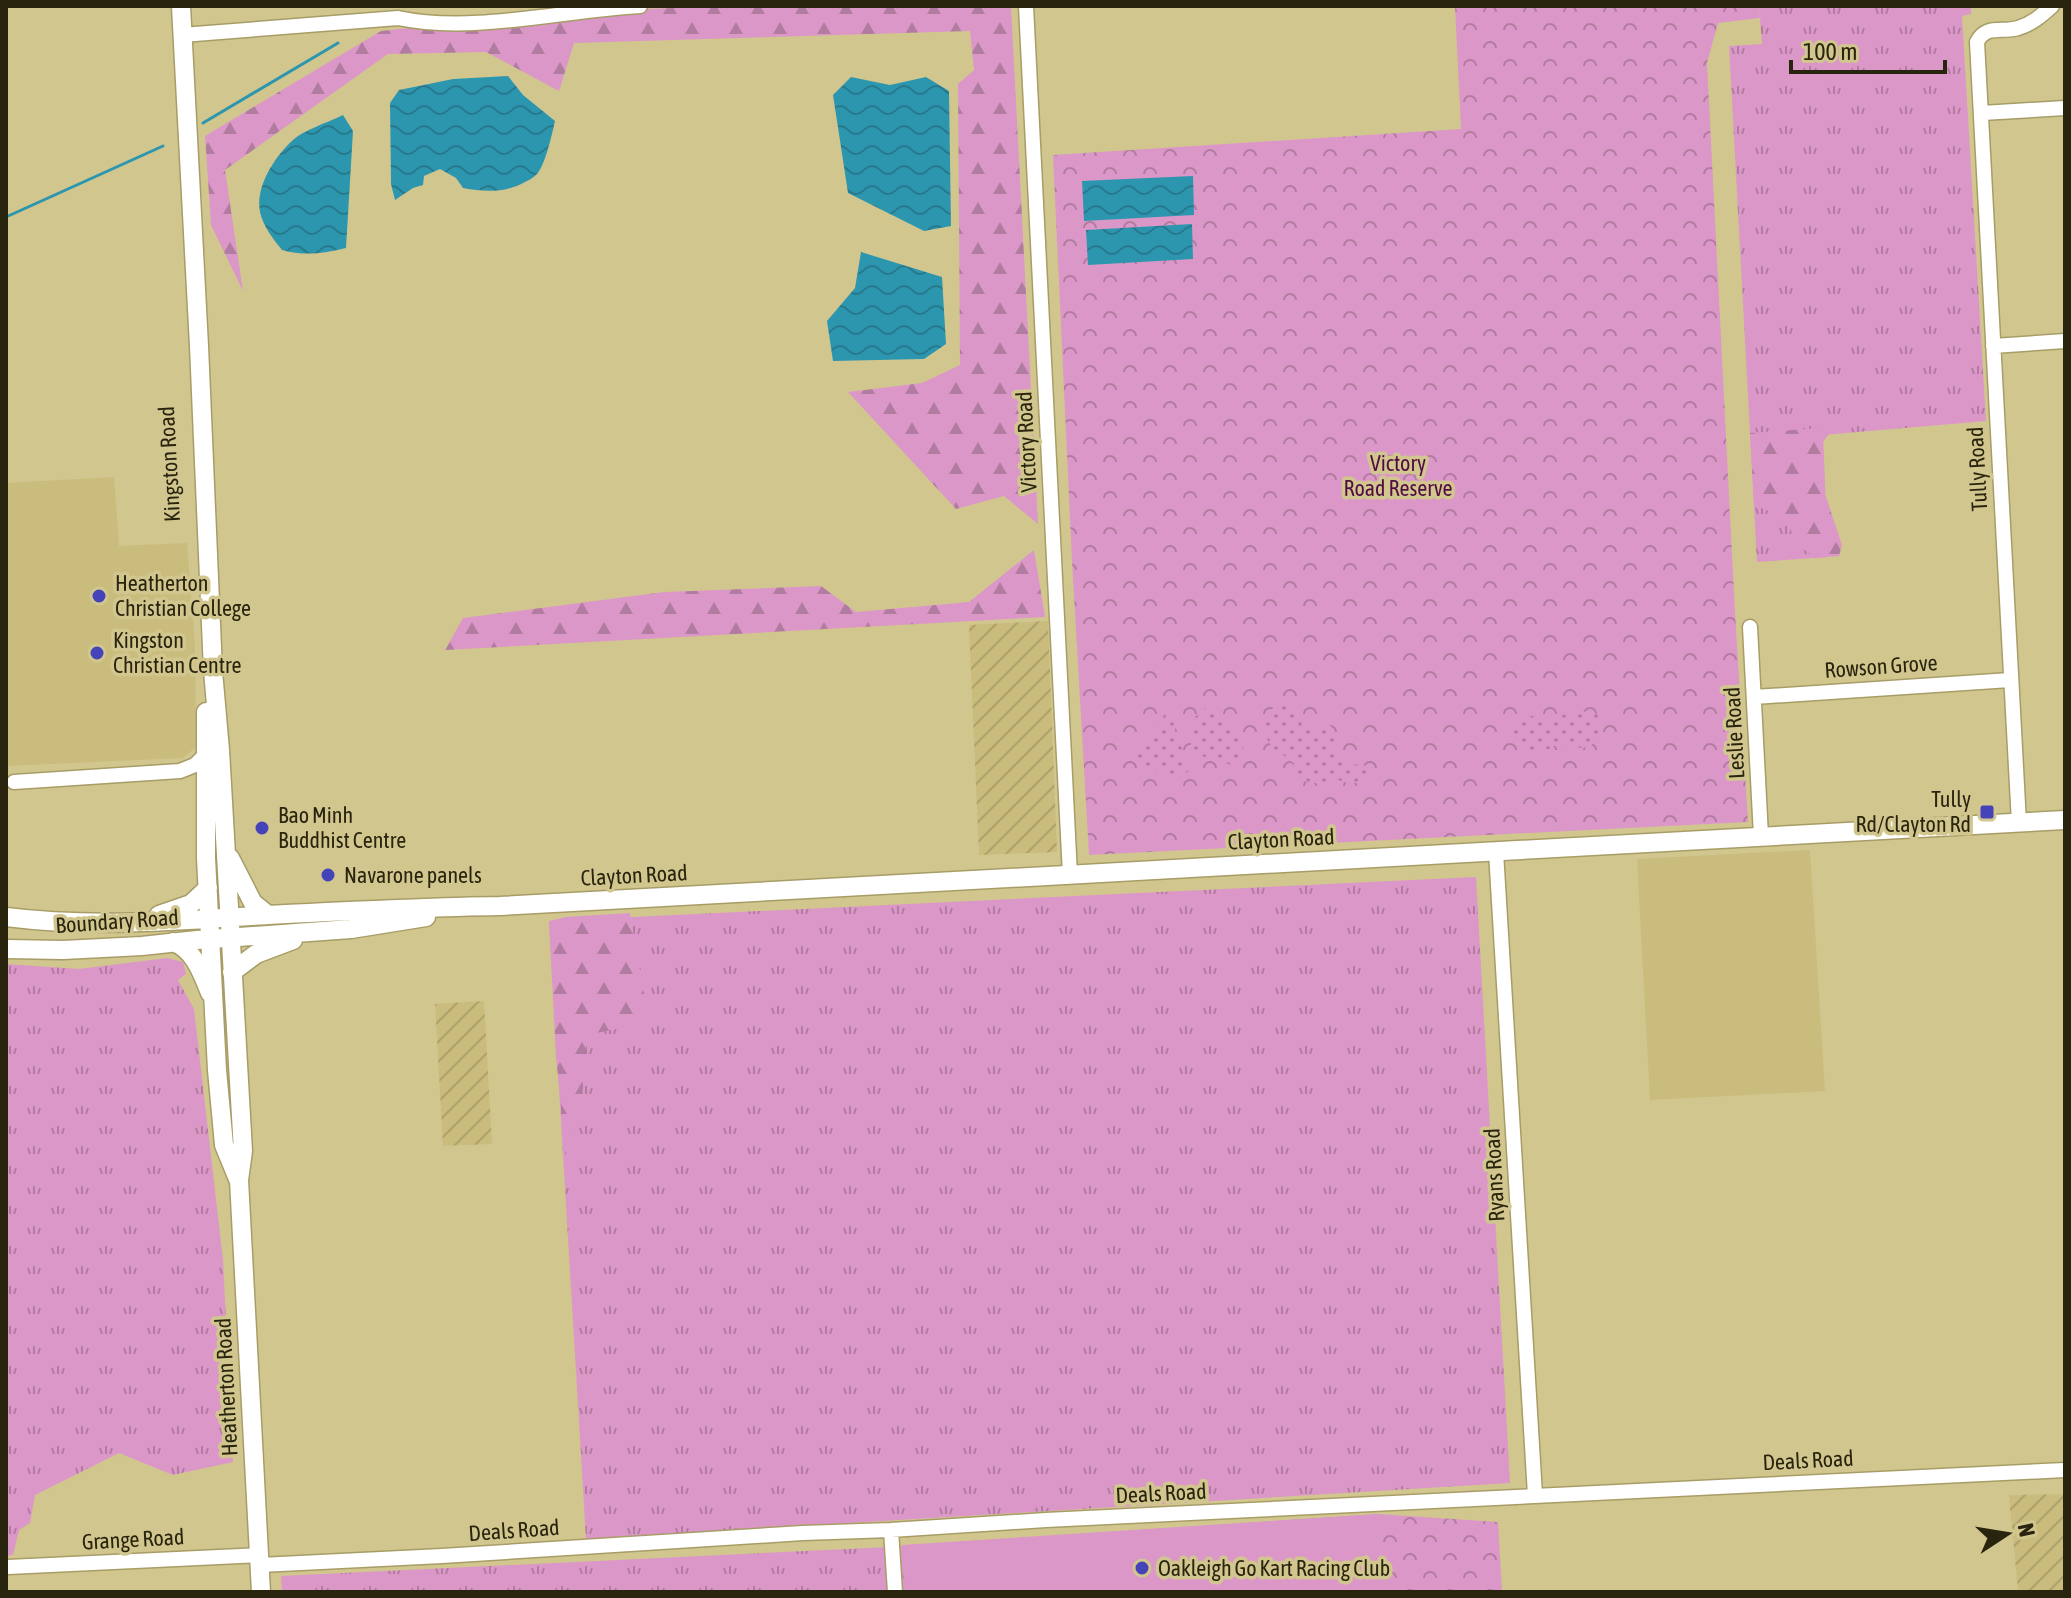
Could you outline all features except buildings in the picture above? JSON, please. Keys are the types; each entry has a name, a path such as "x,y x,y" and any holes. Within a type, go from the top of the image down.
{"main road":[{"name":"Kingston Road","path":"172,6 178,35 199,346 213,671 229,918"},
{"name":"Kingston Road","path":"181,6 178,35 189,387 204,638 209,919"},
{"name":"Clayton Road","path":"231,938 323,925 376,926 500,906 2065,820"},
{"path":"225,840 249,896 268,915"},
{"path":"133,923 183,908 197,900 208,888"},
{"name":"Clayton Road","path":"229,918 268,915 323,925"},
{"name":"Boundary Road","path":"6,917 133,923 229,918"},
{"name":"Heatherton Road","path":"229,918 243,1151 239,1180 261,1592"},
{"name":"Heatherton Road","path":"209,919 224,1145 239,1180"},
{"path":"232,972 256,954 323,925"},
{"name":"Boundary Road","path":"8,950 95,949 231,938"},
{"path":"173,942 187,950 199,969 210,993 215,1019"}],"street":[{"path":"178,35 398,18 421,23 492,21 640,6"},
{"name":"Victory Road","path":"1026,6 1070,875"},
{"name":"Tully Road","path":"2019,823 1977,42 1986,32 2015,29 2033,22 2052,6"},
{"path":"1982,113 2065,108"},
{"path":"1993,346 2065,341"},
{"name":"Leslie Road","path":"1750,627 1761,836"},
{"name":"Rowson Grove","path":"1754,697 2010,680"},
{"path":"14,782 180,771 195,765 207,753"},
{"path":"180,771 195,778 206,793"},
{"name":"Ryans Road","path":"1496,852 1535,1495"},
{"name":"Deals Road","path":"260,1560 442,1556 803,1533 2065,1470"},
{"path":"891,1530 895,1592"},
{"name":"Grange Road","path":"8,1567 260,1560"}],"shaded area":[{"name":"Heatherton Christian College","path":"114,477 119,546 187,543 195,646 196,747 183,758 6,766 6,483"},
{"path":"1048,621 1057,852 979,855 969,625"},
{"path":"1810,850 1825,1091 1650,1100 1637,859"},
{"path":"484,1001 492,1144 443,1146 435,1004"},
{"path":"2065,1494 2065,1592 2018,1592 2009,1495"}],"green space":[{"path":"731,6 1011,6 1038,524 1004,496 956,509 848,392 922,383 960,365 958,84 974,70 970,31 574,43 559,91 486,52 388,54 225,170 243,291 211,225 205,136 381,31 557,12"},
{"name":"Victory Road Reserve","path":"1455,6 1759,6 1760,18 1718,23 1707,63 1748,822 1089,855 1053,155 1461,129"},
{"path":"1759,6 1971,6 1971,14 1962,16 1986,421 1823,435 1828,557 1757,562 1729,46 1762,44"},
{"path":"1820,428 1829,434 1823,442 1825,494 1842,545 1839,556 1813,558 1809,552 1799,548 1783,513 1773,513 1754,505 1750,433"},
{"path":"1034,550 1045,617 445,650 463,618 664,592 821,586 856,612 969,602"},
{"path":"1277,704 1293,710 1302,725 1310,728 1327,723 1335,732 1340,762 1368,766 1376,772 1358,783 1339,780 1308,783 1300,778 1290,759 1274,750 1265,733 1265,717"},
{"path":"1216,707 1242,745 1243,756 1236,766 1206,758 1191,748 1191,720 1206,708"},
{"path":"1167,711 1174,711 1177,716 1175,731 1182,744 1181,760 1187,764 1185,776 1150,768 1134,753 1151,739"},
{"path":"1590,711 1602,721 1591,746 1554,746 1540,752 1528,752 1515,744 1509,733 1524,717 1532,716 1543,721 1554,716"},
{"path":"1476,877 1510,1483 586,1539 549,921"},
{"path":"630,913 649,1022 587,1035 582,1098 568,1173 556,1057 549,921"},
{"path":"167,958 183,962 186,974 178,980 194,1009 223,1260 233,1462 173,1475 119,1453 35,1495 30,1523 19,1530 13,1555 6,1556 6,964 79,969"},
{"name":"Oakleigh Go Kart Racing Club","path":"1378,1514 1498,1522 1502,1592 892,1592 890,1547"},
{"name":"Oakleigh Go Kart Racing Club","path":"1378,1514 1380,1592 905,1592 902,1545"},
{"path":"890,1547 892,1592 282,1592 281,1576"}],"water":[{"path":"508,76 523,95 555,121 545,158 536,175 510,188 479,190 463,188 456,178 440,169 424,176 423,185 395,200 391,184 390,103 399,90 453,79"},
{"path":"851,77 890,85 926,77 949,91 951,226 924,231 848,193 833,95"},
{"path":"343,115 353,131 346,248 314,254 282,250 260,212 263,182 280,154 298,136"},
{"path":"1193,176 1194,215 1084,221 1082,181"},
{"path":"1192,224 1193,259 1088,265 1086,230"},
{"path":"861,252 942,277 946,344 924,359 833,361 827,321 855,288"}],"waterway":[{"path":"203,123 338,43"},
{"path":"6,217 163,146"}],"place":[{"name":"Heatherton Christian College","path":"99,596"},
{"name":"Kingston Christian Centre","path":"97,653"},
{"name":"Tully Rd/Clayton Rd","path":"1987,812"},
{"name":"Bao Minh Buddhist Centre","path":"262,828"},
{"name":"Navarone panels","path":"328,875"},
{"name":"Oakleigh Go Kart Racing Club","path":"1142,1568"}]}
